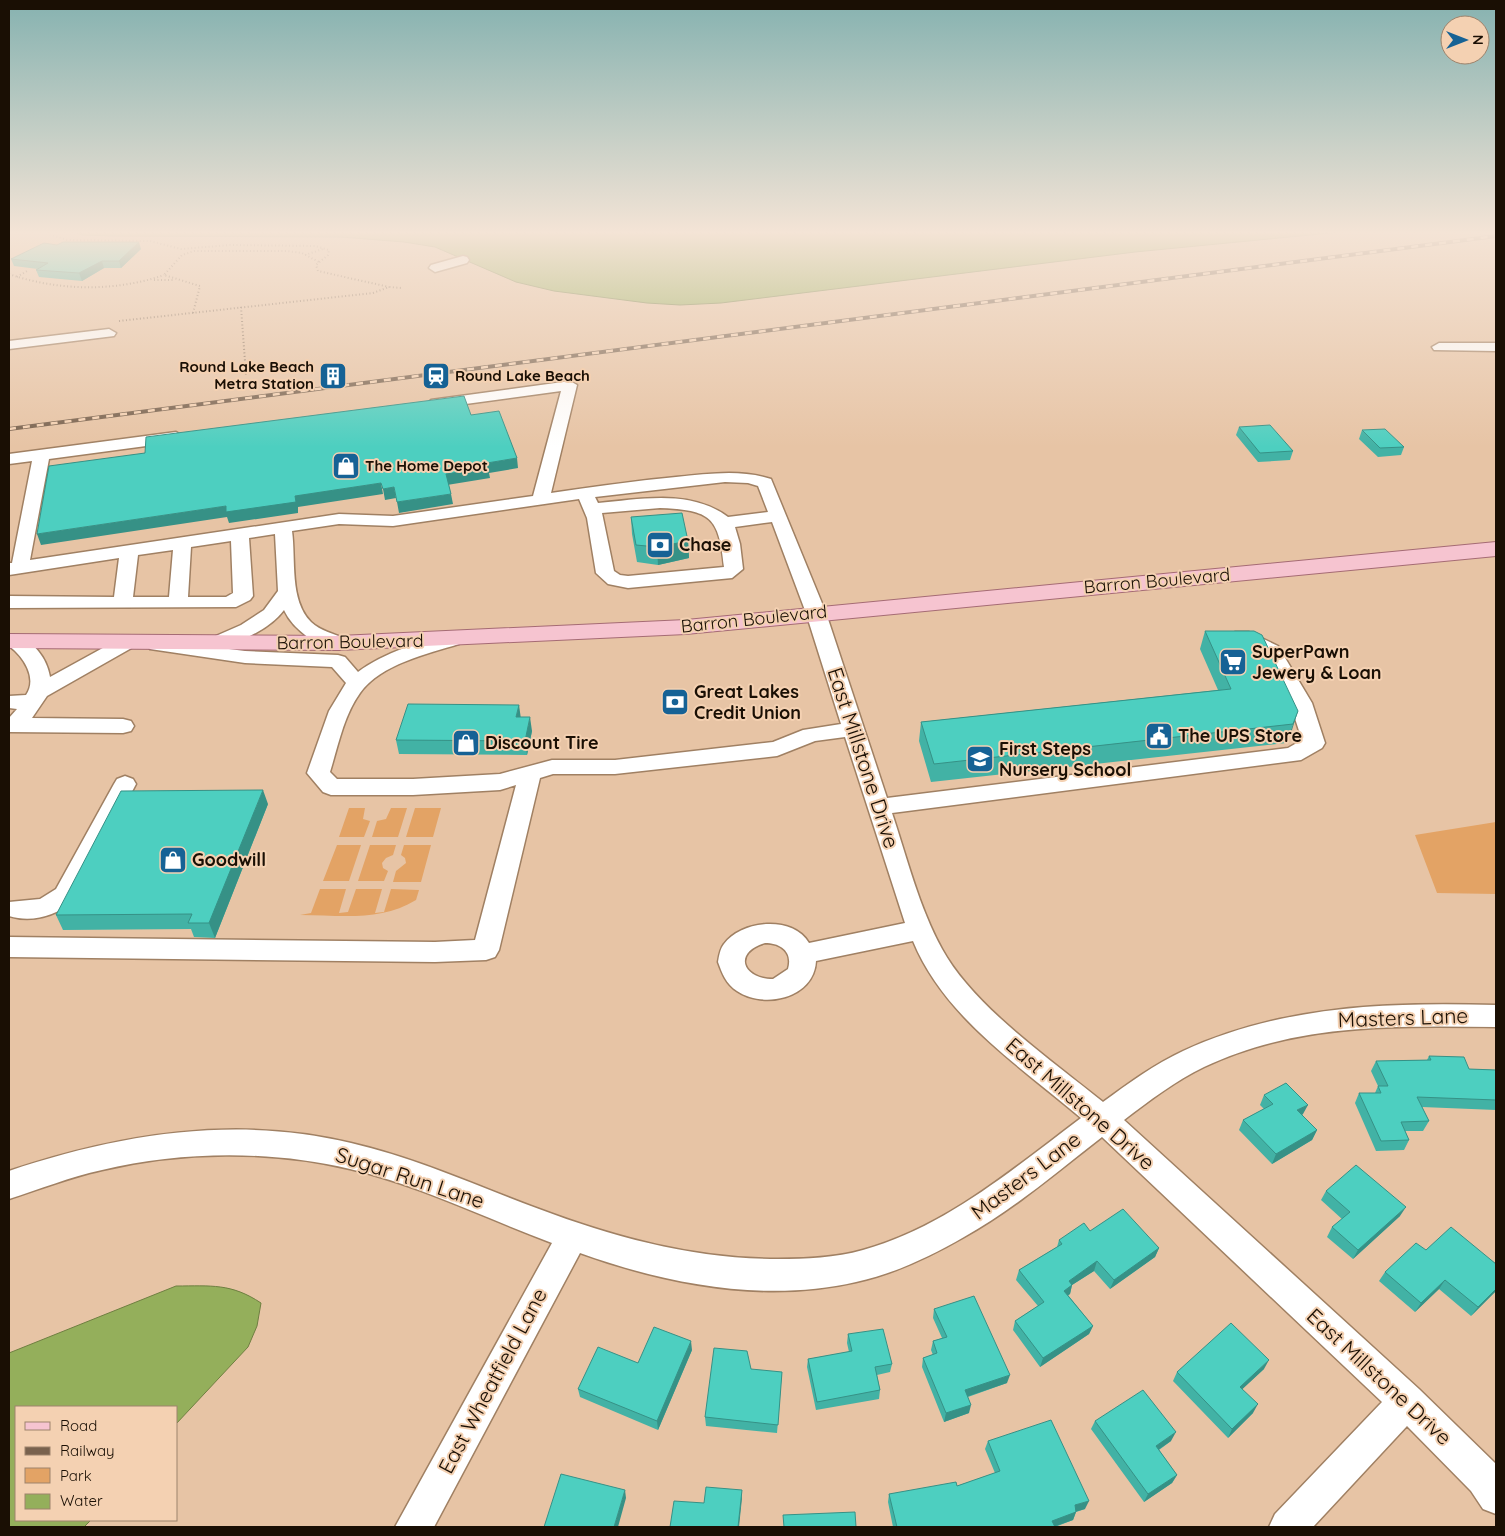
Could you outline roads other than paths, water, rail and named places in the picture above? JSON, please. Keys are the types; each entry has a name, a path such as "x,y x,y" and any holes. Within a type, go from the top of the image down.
{"main road":[{"name":"Barron Boulevard","path":"12,641 339,643 452,640 686,627 816,613 1496,550"}],"street":[{"path":"9,345 111,327"},
{"path":"1439,347 1496,347"},
{"path":"422,405 570,385 540,501"},
{"path":"9,459 187,436"},
{"path":"41,455 14,568 340,519 393,522 540,501 588,501 694,505 723,523 731,545 734,570 725,574 628,582 615,580 605,573 596,518 588,501"},
{"name":"East Millstone Drive","path":"588,501 643,485 725,478 750,478 765,483 816,613 920,930 931,954 989,1025 1103,1119 1407,1401 1484,1478 1496,1496"},
{"path":"723,523 778,516"},
{"path":"283,528 288,591 297,616 305,627 339,643"},
{"path":"9,602 229,603 242,596 240,534"},
{"path":"175,602 180,595 182,543"},
{"path":"120,602 124,596 129,551"},
{"path":"216,643 248,629 271,614 288,591"},
{"path":"880,807 1293,755 1314,743 1301,703 1271,650 1241,636"},
{"path":"452,640 396,658 357,683 341,708 318,773 331,787 413,787 500,782 552,767 615,767 776,749 811,735 854,729"},
{"path":"12,641 25,648 41,675 36,697 13,725"},
{"path":"9,702 36,697 132,642 246,657 338,661 357,683"},
{"path":"13,725 123,726"},
{"path":"9,947 434,952 486,950 530,773"},
{"path":"25,910 50,907 65,894 120,784"},
{"path":"803,954 920,930"},
{"name":"Masters Lane","path":"573,1235 610,1249 658,1262 723,1272 791,1274 863,1266 924,1243 964,1223 1103,1119 1153,1084 1204,1054 1262,1035 1334,1019 1382,1016 1496,1016"},
{"name":"Sugar Run Lane","path":"9,1186 85,1160 168,1144 255,1143 331,1151 394,1168 573,1235"},
{"name":"East Wheatfield Lane","path":"414,1527 573,1235"},
{"path":"1288,1527 1407,1401"}],"water":[{"path":"658,304 707,304 680,305"},
{"path":"176,1286 210,1286 230,1289 261,1303 257,1326 248,1347 178,1422 178,1406 15,1406 15,1521 90,1521 84,1527 9,1527 9,1353"}],"railway":[{"path":"9,429 975,304"}],"place":[{"name":"Round Lake Beach Metra Station","path":"333,376"},
{"name":"Round Lake Beach","path":"436,376"},
{"name":"The Home Depot","path":"346,466"},
{"name":"Chase","path":"660,545"},
{"name":"SuperPawn Jewery & Loan","path":"1233,662"},
{"name":"Great Lakes Credit Union","path":"675,702"},
{"name":"The UPS Store","path":"1159,736"},
{"name":"Discount Tire","path":"466,743"},
{"name":"First Steps Nursery School","path":"980,759"},
{"name":"Goodwill","path":"173,860"}]}
